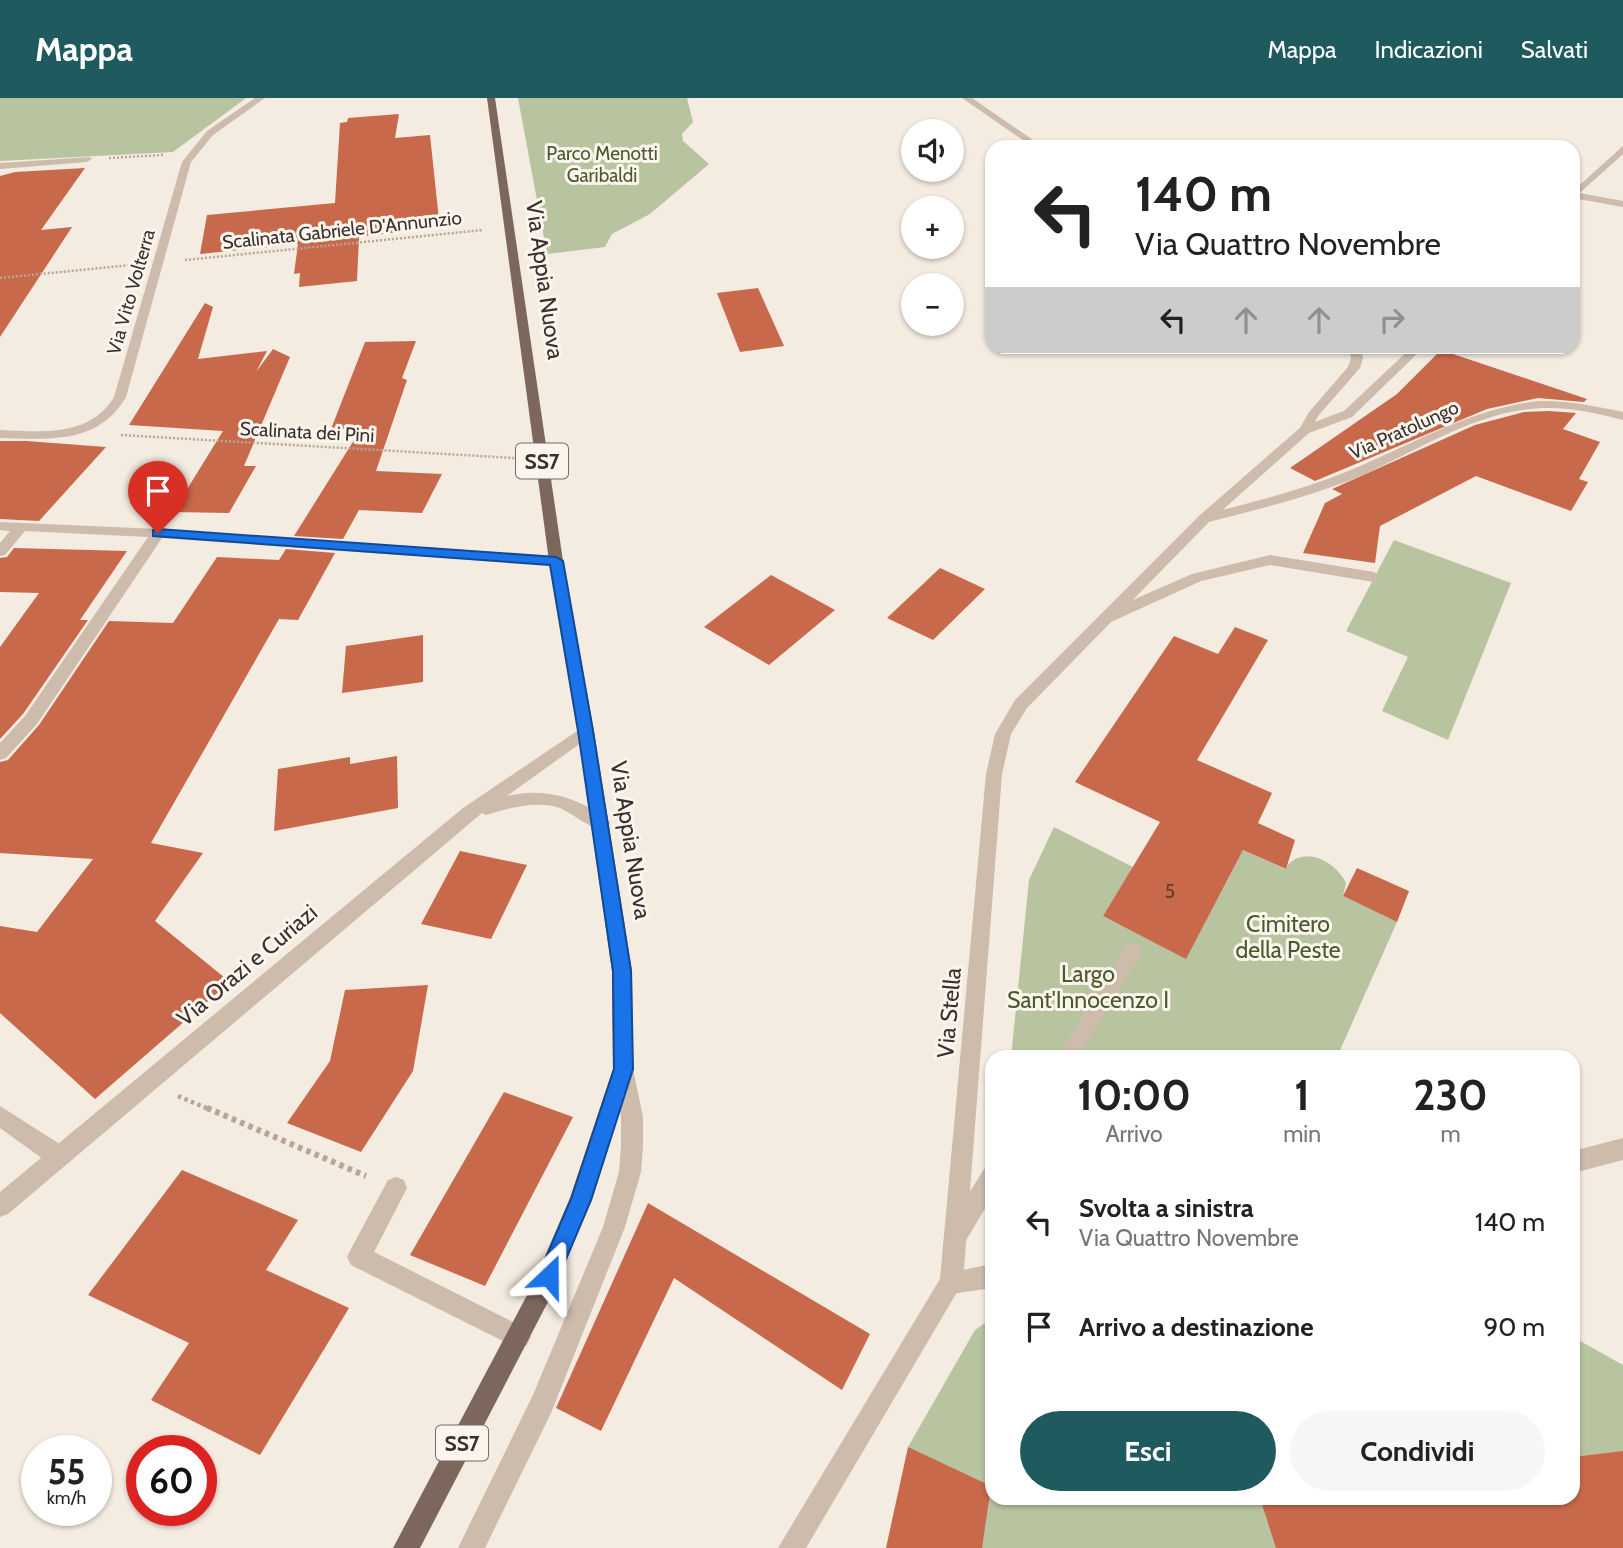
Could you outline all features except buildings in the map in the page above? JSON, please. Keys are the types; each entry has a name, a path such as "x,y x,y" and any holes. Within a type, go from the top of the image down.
{"main road":[{"name":"Via Appia Nuova","path":"406,1548 519,1338 547,1280 580,1200 623,1069 622,971 601,823 556,561 491,98"}],"street":[{"name":"Via Vito Volterra","path":"0,434 71,432 102,420 117,403 185,169 192,153 215,129 261,98"},
{"path":"967,98 1029,140"},
{"path":"1580,189 1623,149"},
{"path":"0,166 87,159"},
{"path":"1580,196 1623,204"},
{"path":"1305,430 1313,415 1354,368 1356,354"},
{"path":"1305,430 1348,414 1412,354"},
{"name":"Via Pratolungo","path":"1204,519 1340,479 1461,424 1498,412 1550,405 1623,416"},
{"name":"Via Stella","path":"791,1548 951,1282 994,774 999,746 1021,704 1204,519 1305,430"},
{"path":"0,526 158,533 556,561"},
{"path":"0,552 21,527"},
{"path":"0,754 31,720 158,533"},
{"path":"1105,618 1197,577 1270,560 1374,577"},
{"name":"Via Orazi e Curiazi","path":"0,1206 468,813 586,731"},
{"name":"Via Orazi e Curiazi","path":"468,813 511,800 554,798 571,804 601,823"},
{"path":"1071,1050 1133,951"},
{"path":"471,1548 542,1404 620,1209 630,1172 633,1138 632,1116 623,1069"},
{"path":"0,1116 58,1156"},
{"path":"1580,1160 1623,1149"},
{"path":"396,1188 359,1257 519,1338"},
{"path":"955,1237 985,1188"},
{"path":"951,1282 985,1277"}],"path":[{"path":"87,159 154,156"},
{"name":"Scalinata Gabriele D'Annunzio","path":"177,261 509,227"},
{"path":"0,278 117,267"},
{"name":"Scalinata dei Pini","path":"71,432 542,460"},
{"path":"145,1082 396,1188"}],"green space":[{"path":"0,98 246,98 173,152 0,161"},
{"name":"Parco Menotti Garibaldi","path":"518,98 687,98 693,122 682,134 683,141 709,164 650,214 612,234 605,247 547,254"},
{"path":"1394,540 1511,583 1448,740 1382,711 1408,657 1346,631"},
{"path":"1054,827 1133,867 1103,916 1186,958 1243,850 1285,869 1300,857 1309,856 1327,862 1346,883 1343,896 1397,922 1340,1050 1012,1050 1029,880"},
{"path":"985,1323 985,1505 1580,1505 1580,1341 1623,1365 1623,1548 982,1548 908,1447 975,1330"}],"route":[{"path":"158,533 556,561 601,823 622,971 623,1069 592,1168 549,1276"}],"park label":[{"name":"Cimitero della Peste","path":"1288,937"},
{"name":"Largo Sant'Innocenzo I","path":"1088,987"}]}
